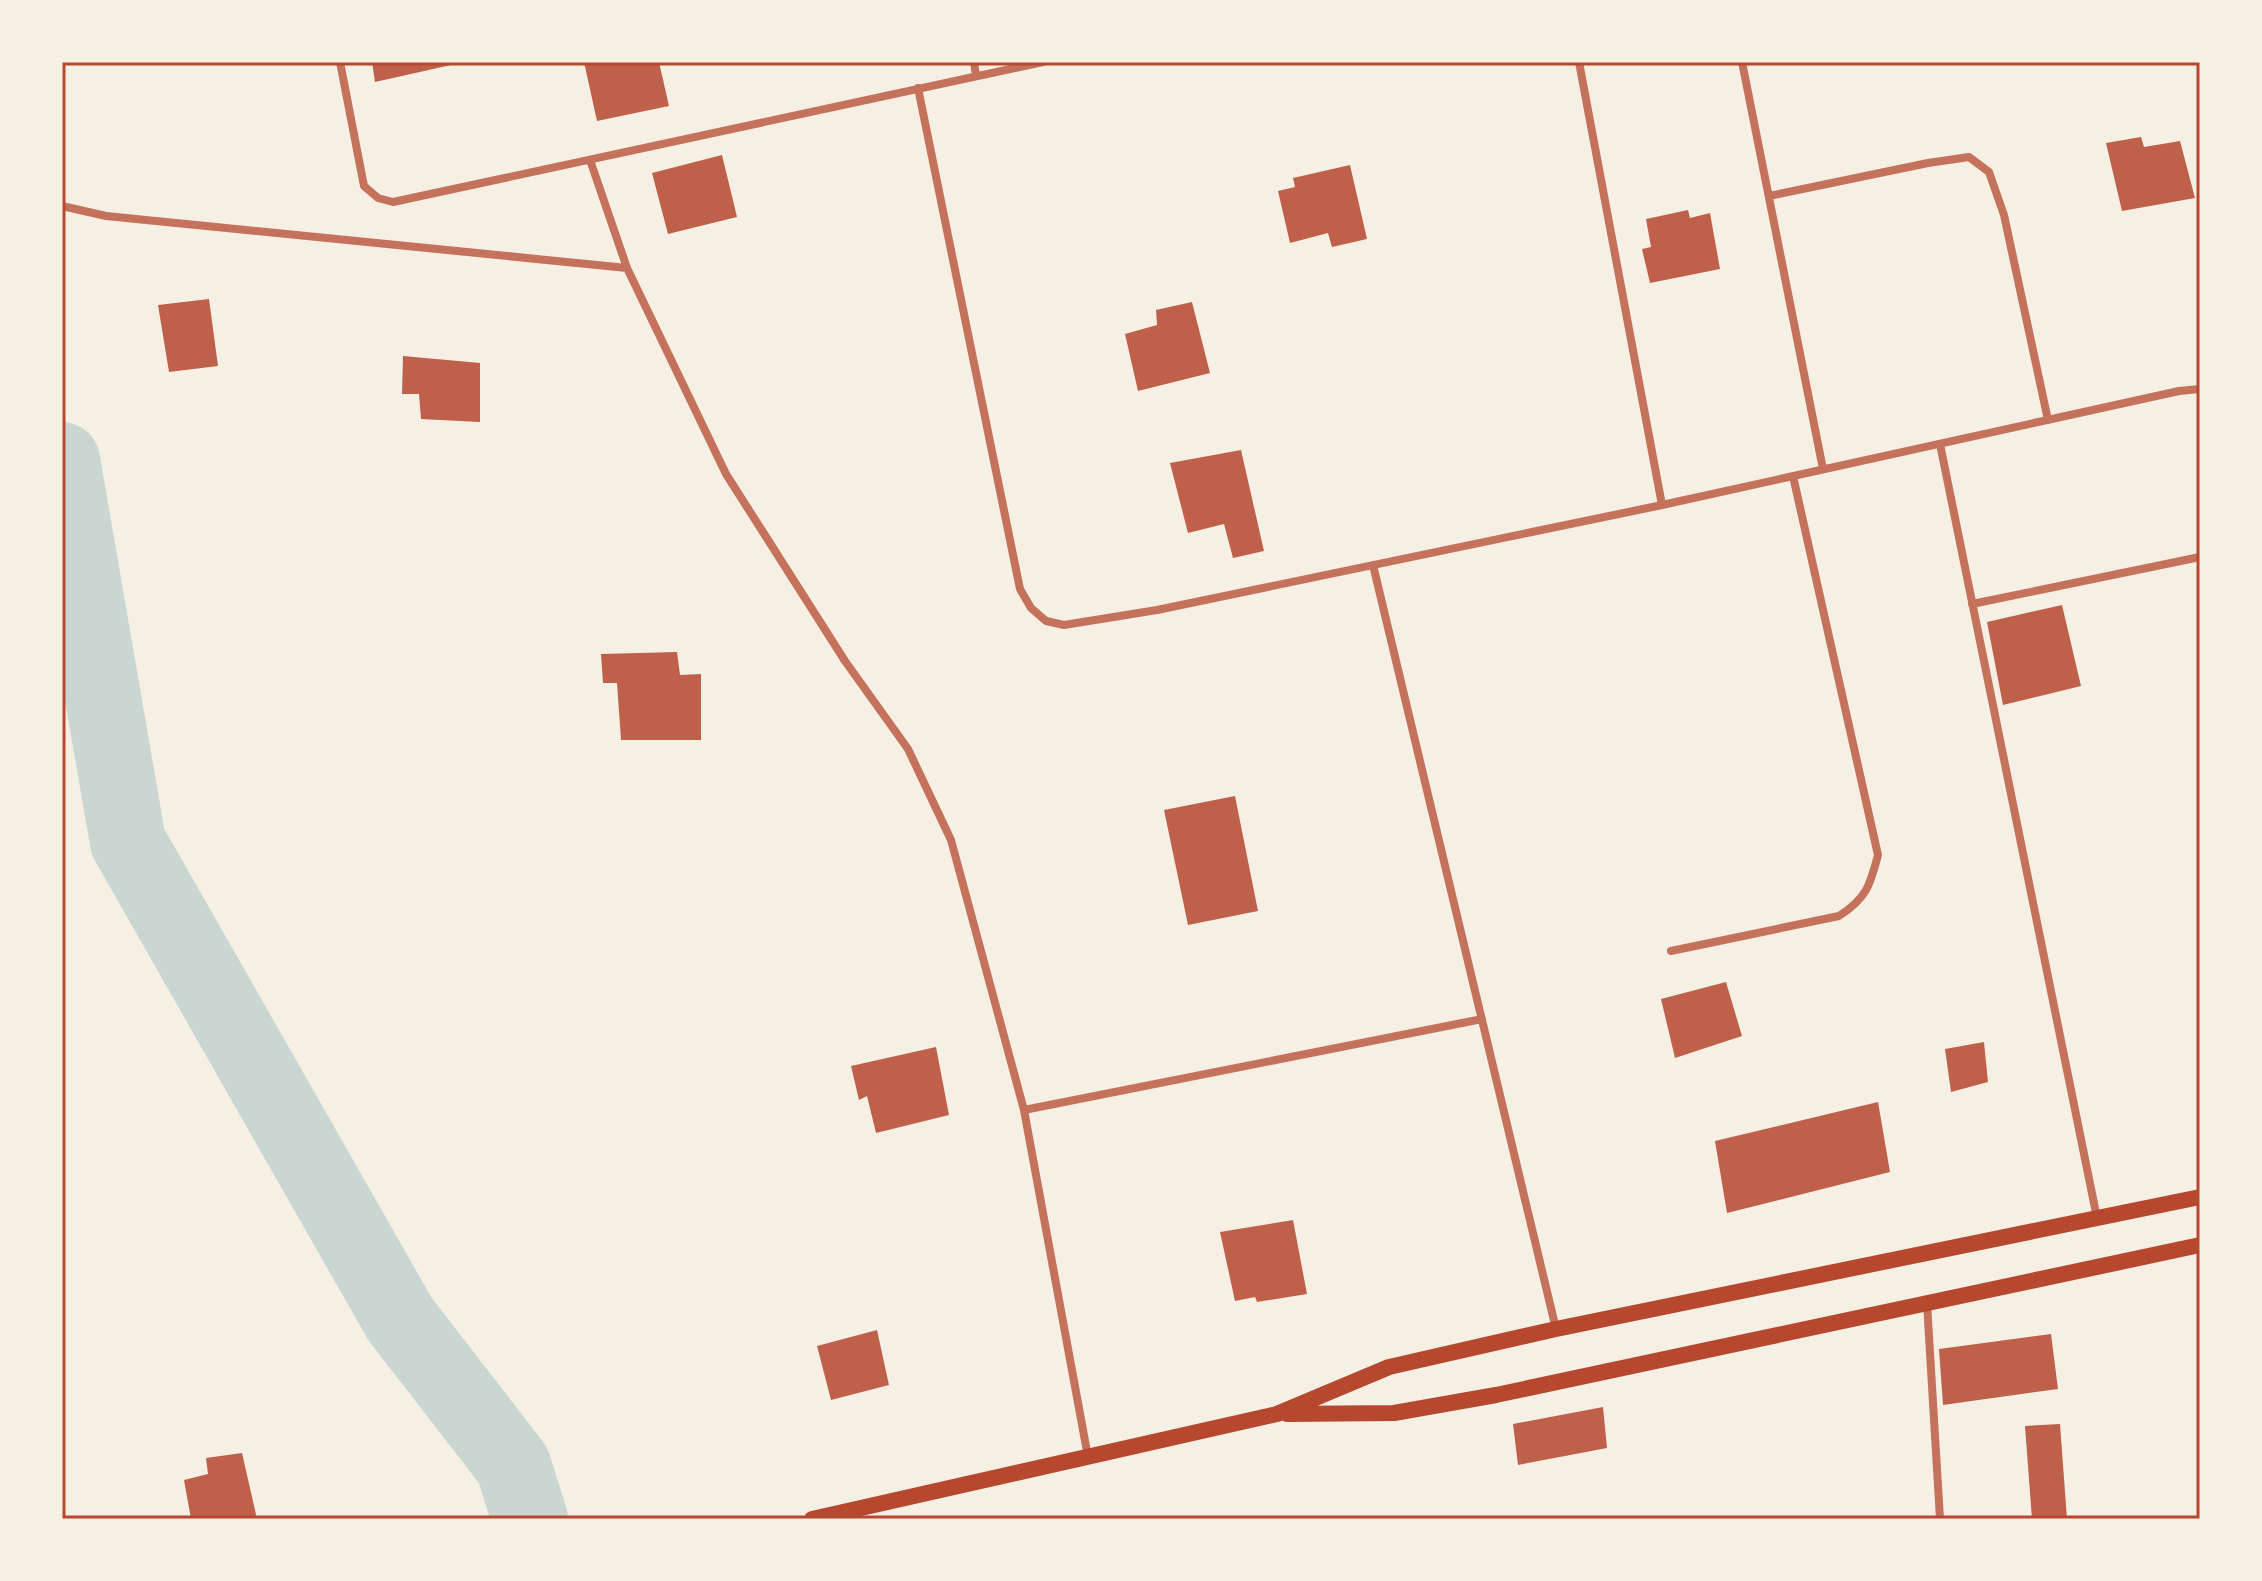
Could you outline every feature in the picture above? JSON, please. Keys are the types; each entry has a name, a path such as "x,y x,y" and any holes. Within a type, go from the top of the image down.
{"main road":[{"path":"812,1519 1277,1414 1389,1367 1556,1329 2200,1197"},
{"path":"1277,1414 1394,1413 1496,1395 2200,1245"}],"street":[{"path":"340,62 364,186 378,198 393,202 1043,62"},
{"path":"974,62 976,76"},
{"path":"1579,62 1662,505"},
{"path":"1742,62 1823,469"},
{"path":"918,88 1020,589 1031,608 1046,621 1064,625 1157,610 2200,389"},
{"path":"1769,196 1969,157 1989,172 2004,215 2048,420"},
{"path":"590,160 627,268 726,474 845,661 908,749 951,840 1024,1110 1088,1457"},
{"path":"62,206 106,216 627,268"},
{"path":"1940,444 2097,1218"},
{"path":"1671,951 1839,916 1858,903 1869,886 1878,855 1793,476"},
{"path":"1972,604 2200,557"},
{"path":"1373,565 1556,1329"},
{"path":"1024,1110 1482,1019"},
{"path":"1927,1303 1940,1519"}],"building":[{"path":"372,62 460,62 460,63 375,82"},
{"path":"584,62 659,62 669,106 597,121"},
{"path":"2141,137 2144,147 2180,141 2195,198 2122,211 2106,143"},
{"path":"722,155 737,217 668,234 652,173"},
{"path":"1350,165 1367,239 1332,247 1328,233 1290,243 1278,191 1295,187 1293,178"},
{"path":"1688,210 1690,218 1710,213 1720,269 1650,283 1642,249 1651,247 1646,219"},
{"path":"209,299 218,366 169,372 158,305"},
{"path":"1192,302 1210,373 1138,391 1125,334 1157,325 1156,310"},
{"path":"403,356 480,363 480,422 421,419 419,394 402,394"},
{"path":"1241,450 1264,551 1233,558 1224,524 1188,533 1170,463"},
{"path":"2062,605 2081,686 2003,705 1987,622"},
{"path":"677,652 680,675 701,674 701,740 621,740 617,683 603,683 601,654"},
{"path":"1235,796 1258,911 1188,925 1164,810"},
{"path":"1726,982 1742,1036 1675,1058 1661,999"},
{"path":"1984,1042 1988,1082 1951,1092 1945,1049"},
{"path":"936,1047 949,1115 876,1133 867,1096 859,1100 851,1066"},
{"path":"1878,1102 1890,1172 1727,1213 1715,1141"},
{"path":"1293,1220 1307,1294 1257,1302 1255,1297 1235,1301 1220,1232"},
{"path":"877,1330 889,1385 831,1400 817,1346"},
{"path":"2051,1334 2058,1389 1943,1405 1939,1349"},
{"path":"1603,1407 1607,1448 1518,1465 1513,1424"},
{"path":"2060,1424 2067,1519 2032,1519 2025,1426"},
{"path":"242,1453 257,1519 191,1519 184,1480 208,1474 206,1458"}],"waterway":[{"path":"62,460 128,842 400,1319 513,1465 530,1519"}]}
